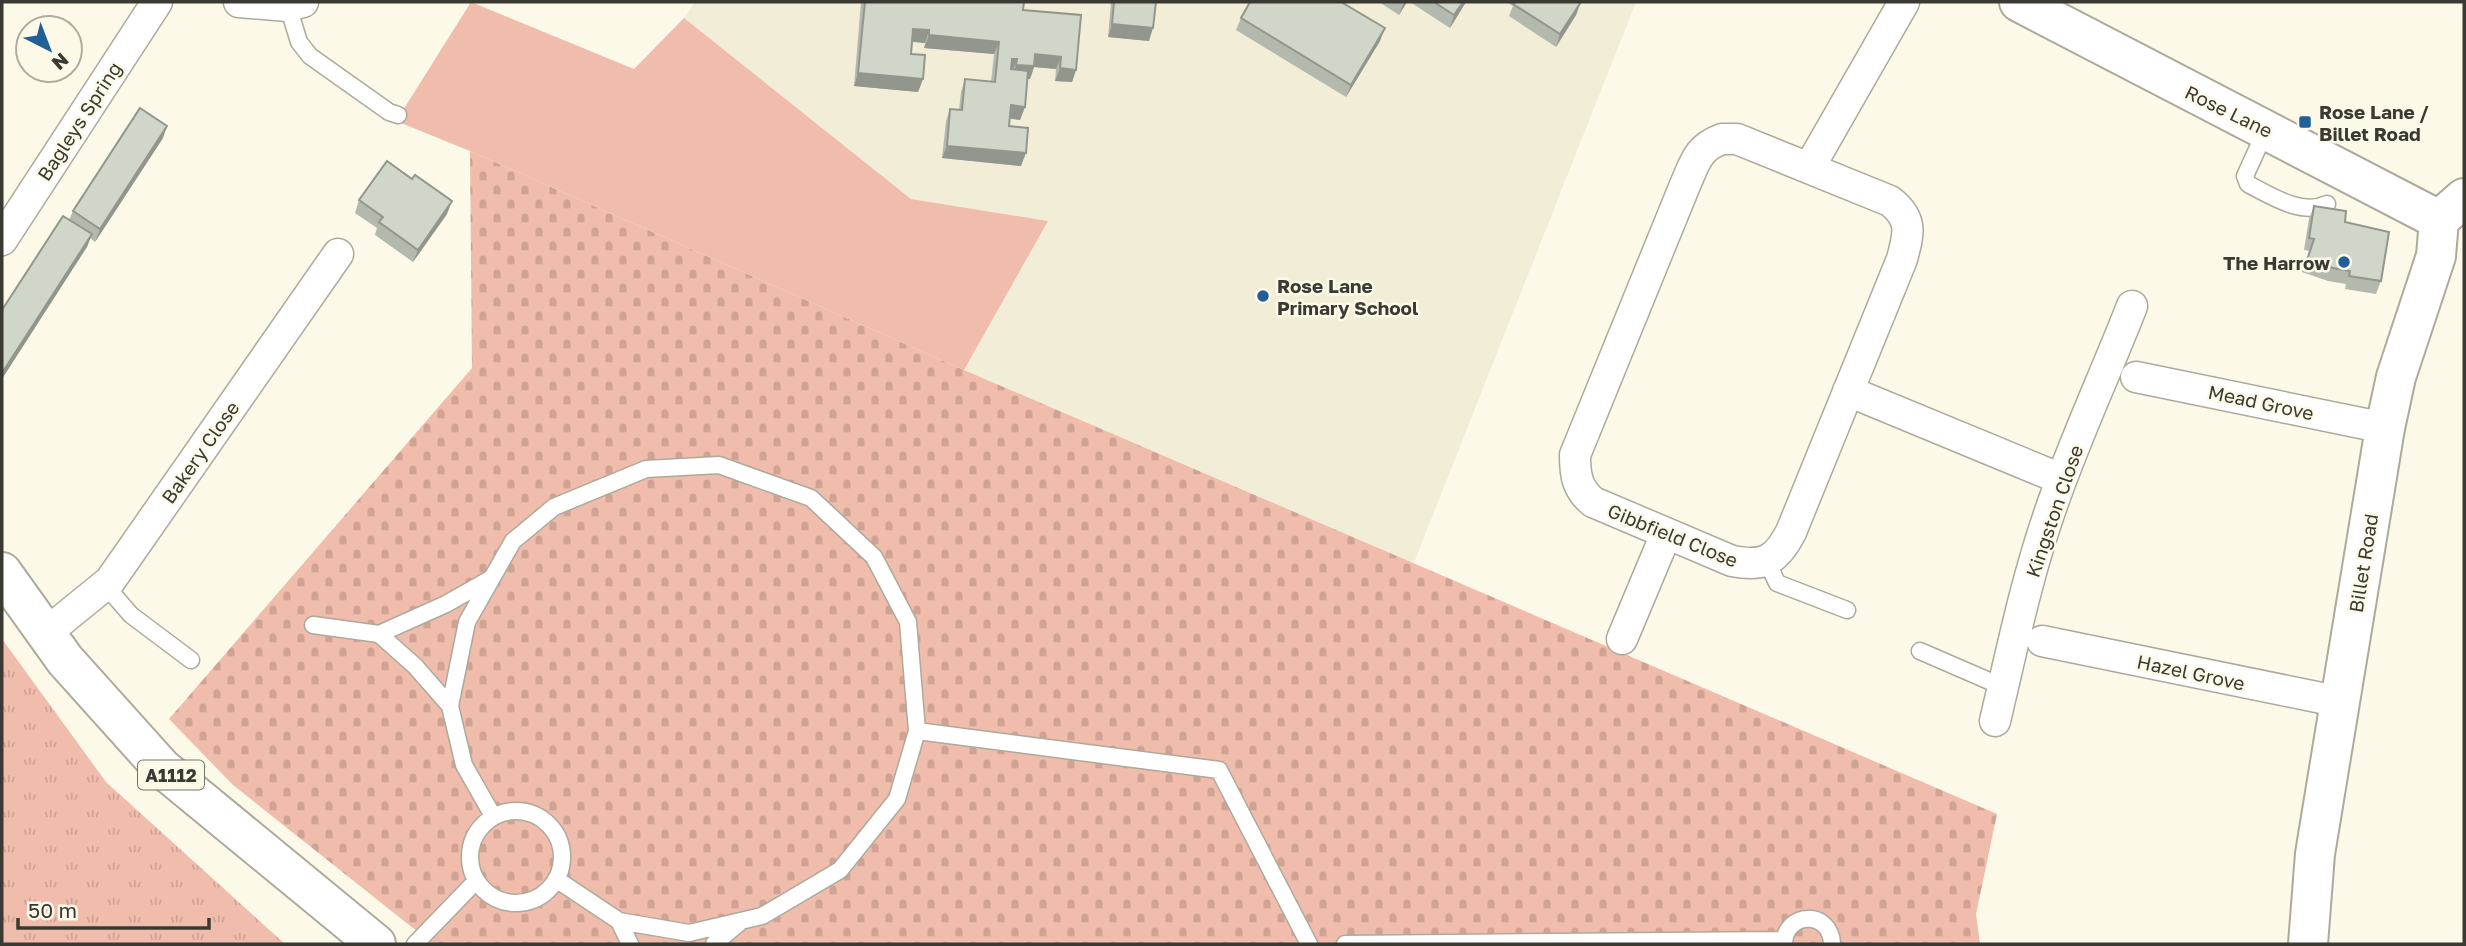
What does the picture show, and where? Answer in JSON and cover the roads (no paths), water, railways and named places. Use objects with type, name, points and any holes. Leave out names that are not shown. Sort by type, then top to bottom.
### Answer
[{"type":"street","name":"Bagleys Spring","points":[[2,240],[157,2]]},
{"type":"street","points":[[239,2],[295,4]]},
{"type":"street","points":[[1809,168],[1904,2]]},
{"type":"street","name":"Rose Lane","points":[[2019,2],[2148,71],[2266,129],[2452,209]]},
{"type":"street","name":"Gibbfield Close","points":[[1721,139],[1737,139],[1809,168],[1890,201],[1902,210],[1908,236],[1902,258],[1783,549],[1767,561],[1751,564],[1732,561],[1592,502],[1582,493],[1575,476],[1575,455],[1685,186],[1699,154],[1707,144],[1721,139]]},
{"type":"street","name":"Billet Road","points":[[2308,944],[2315,854],[2385,428],[2396,377],[2452,209]]},
{"type":"street","name":"Bakery Close","points":[[46,633],[110,581],[338,254]]},
{"type":"street","name":"Kingston Close","points":[[1995,721],[2039,548],[2061,479],[2132,306]]},
{"type":"street","name":"Mead Grove","points":[[2136,377],[2385,428]]},
{"type":"street","points":[[1848,391],[2061,479]]},
{"type":"street","points":[[1622,639],[1666,534]]},
{"type":"street","name":"A1112","points":[[2,572],[65,660],[162,768],[376,944]]},
{"type":"street","name":"Hazel Grove","points":[[2042,641],[2341,702]]},
{"type":"lane","points":[[295,4],[299,42],[310,56],[389,112],[398,115]]},
{"type":"lane","points":[[2266,129],[2245,176],[2248,184],[2307,209],[2328,204]]},
{"type":"lane","points":[[493,816],[464,765],[450,706],[467,622],[513,541],[554,507],[646,469],[719,465],[811,498],[874,556],[908,622],[917,731],[897,799],[841,870],[762,916],[689,933],[619,921],[556,878]]},
{"type":"lane","points":[[1767,561],[1777,583],[1847,610]]},
{"type":"lane","points":[[313,625],[379,634],[446,604],[493,577]]},
{"type":"lane","points":[[105,585],[131,615],[191,660]]},
{"type":"lane","points":[[379,634],[415,666],[450,706]]},
{"type":"lane","points":[[1920,650],[2003,687]]},
{"type":"lane","points":[[917,731],[1219,770],[1309,944]]},
{"type":"lane","points":[[509,811],[526,812],[540,818],[554,831],[562,857],[556,878],[546,891],[533,900],[522,902],[496,899],[477,881],[470,859],[472,844],[479,830],[493,816],[509,811]]},
{"type":"lane","points":[[415,944],[477,881]]},
{"type":"lane","points":[[1345,944],[1784,942],[1791,925],[1808,918],[1825,924],[1830,931],[1832,944]]},
{"type":"lane","points":[[619,921],[630,944]]},
{"type":"lane","points":[[714,944],[741,921]]},
{"type":"place","name":"Rose Lane / Billet Road","points":[[2305,122]]},
{"type":"place","name":"The Harrow","points":[[2344,262]]},
{"type":"place","name":"Rose Lane Primary School","points":[[1263,296]]}]
